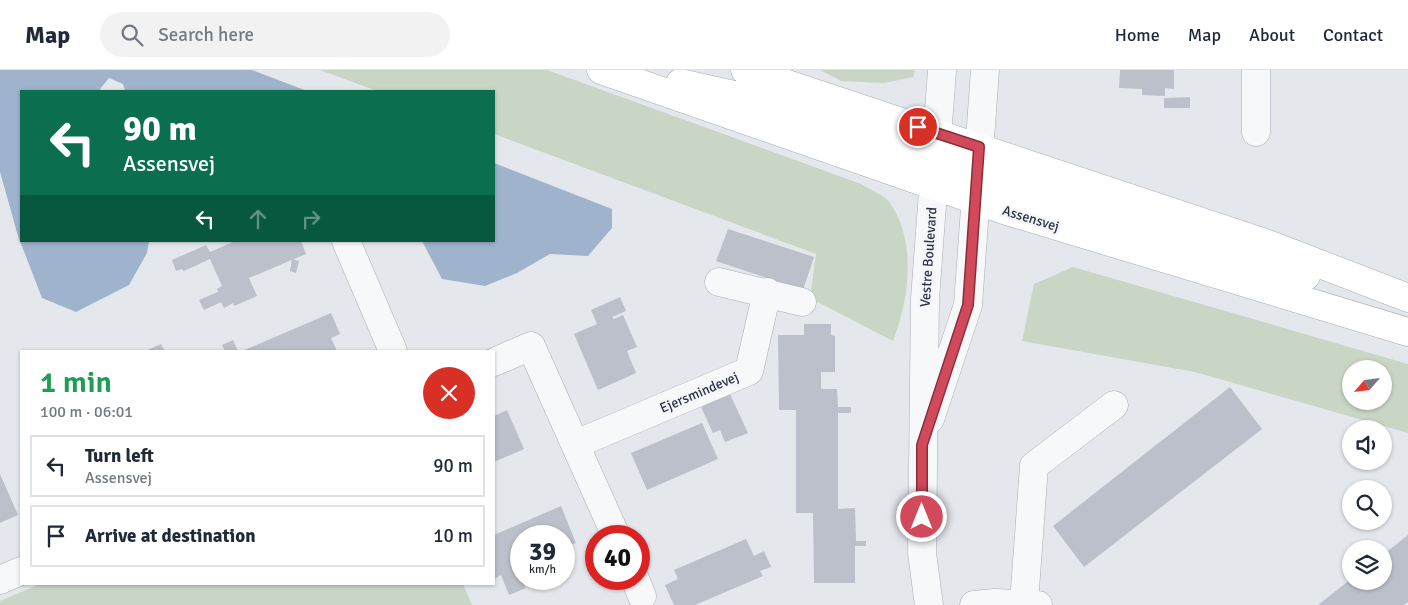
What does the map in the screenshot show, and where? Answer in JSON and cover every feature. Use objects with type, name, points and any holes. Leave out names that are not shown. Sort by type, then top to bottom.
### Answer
[{"type":"main road","points":[[601,70],[933,185],[941,176],[964,170],[1408,306]]},
{"type":"main road","points":[[620,70],[738,96],[936,145]]},
{"type":"main road","points":[[745,70],[936,145],[952,162],[972,156],[978,174]]},
{"type":"main road","points":[[978,174],[1268,244],[1408,298]]},
{"type":"main road","name":"Assensvej","points":[[978,174],[1408,332]]},
{"type":"street","name":"Vestre Boulevard","points":[[929,605],[922,553],[925,299],[942,70]]},
{"type":"street","name":"Vestre Boulevard","points":[[922,445],[968,305],[985,70]]},
{"type":"street","points":[[1256,70],[1256,132]]},
{"type":"street","points":[[346,242],[393,350]]},
{"type":"street","points":[[719,282],[767,292],[802,302]]},
{"type":"street","name":"Ejersmindevej","points":[[576,444],[749,371],[767,292]]},
{"type":"street","points":[[495,362],[530,346],[611,525]]},
{"type":"street","points":[[974,605],[1031,604],[1034,466],[1114,405]]},
{"type":"street","points":[[0,580],[20,572]]},
{"type":"green space","points":[[320,70],[547,70],[861,184],[890,203],[899,218],[904,235],[908,271],[903,307],[893,341],[810,298],[816,254],[495,134],[495,90],[374,90]]},
{"type":"green space","points":[[820,70],[915,70],[913,77],[884,83],[841,81]]},
{"type":"green space","points":[[1073,267],[1408,364],[1408,433],[1392,428],[1392,420],[1363,420],[1195,372],[1022,341],[1034,284]]},
{"type":"green space","points":[[38,585],[463,585],[472,605],[0,605],[0,601]]},
{"type":"water","points":[[0,70],[252,70],[304,90],[125,90],[123,84],[109,78],[100,90],[20,90],[20,241],[0,172]]},
{"type":"water","points":[[495,163],[612,209],[612,228],[588,256],[550,254],[517,273],[485,286],[442,279],[423,242],[495,242]]},
{"type":"water","points":[[20,242],[149,242],[147,253],[129,285],[76,312],[42,298]]},
{"type":"building","points":[[1120,70],[1174,70],[1174,89],[1165,88],[1165,96],[1142,95],[1142,89],[1119,88]]},
{"type":"building","points":[[1190,97],[1190,108],[1164,108],[1164,98]]},
{"type":"building","points":[[728,229],[814,257],[803,290],[716,261]]},
{"type":"building","points":[[233,242],[301,242],[306,254],[249,278],[257,296],[234,306],[233,303],[224,308],[221,302],[204,310],[199,300],[218,292],[217,289],[222,286],[210,259],[184,271],[182,269],[176,271],[172,260],[206,245],[210,252]]},
{"type":"building","points":[[292,259],[299,261],[296,273],[290,271]]},
{"type":"building","points":[[620,297],[626,311],[612,317],[614,319],[623,315],[637,347],[627,351],[636,373],[598,390],[574,334],[597,324],[591,310]]},
{"type":"building","points":[[331,313],[340,334],[331,338],[337,350],[244,350]]},
{"type":"building","points":[[804,324],[831,324],[831,335],[835,336],[835,372],[821,372],[821,389],[837,389],[838,407],[851,407],[851,413],[838,413],[838,509],[855,508],[856,541],[866,541],[866,546],[855,546],[855,583],[814,583],[813,513],[796,513],[796,410],[779,410],[778,335],[804,335]]},
{"type":"building","points":[[233,340],[238,350],[224,350],[222,345]]},
{"type":"building","points":[[161,344],[164,350],[147,350]]},
{"type":"building","points":[[1230,387],[1262,429],[1084,567],[1053,526]]},
{"type":"building","points":[[730,394],[748,433],[725,442],[720,430],[713,433],[701,407]]},
{"type":"building","points":[[507,410],[524,449],[495,462],[495,416]]},
{"type":"building","points":[[702,423],[718,459],[647,490],[631,453]]},
{"type":"building","points":[[0,474],[18,515],[0,523]]},
{"type":"building","points":[[561,506],[569,525],[517,525]]},
{"type":"building","points":[[510,528],[510,590],[521,590],[509,595],[501,575],[495,578],[495,535]]},
{"type":"building","points":[[1408,535],[1408,602],[1404,605],[1318,605],[1342,586],[1342,590],[1392,590],[1392,548]]},
{"type":"building","points":[[746,539],[754,556],[764,551],[771,567],[760,571],[763,576],[695,605],[674,605],[665,585],[678,579],[674,570]]},
{"type":"route","points":[[918,127],[979,147],[977,200],[968,305],[922,445],[922,517]]}]
